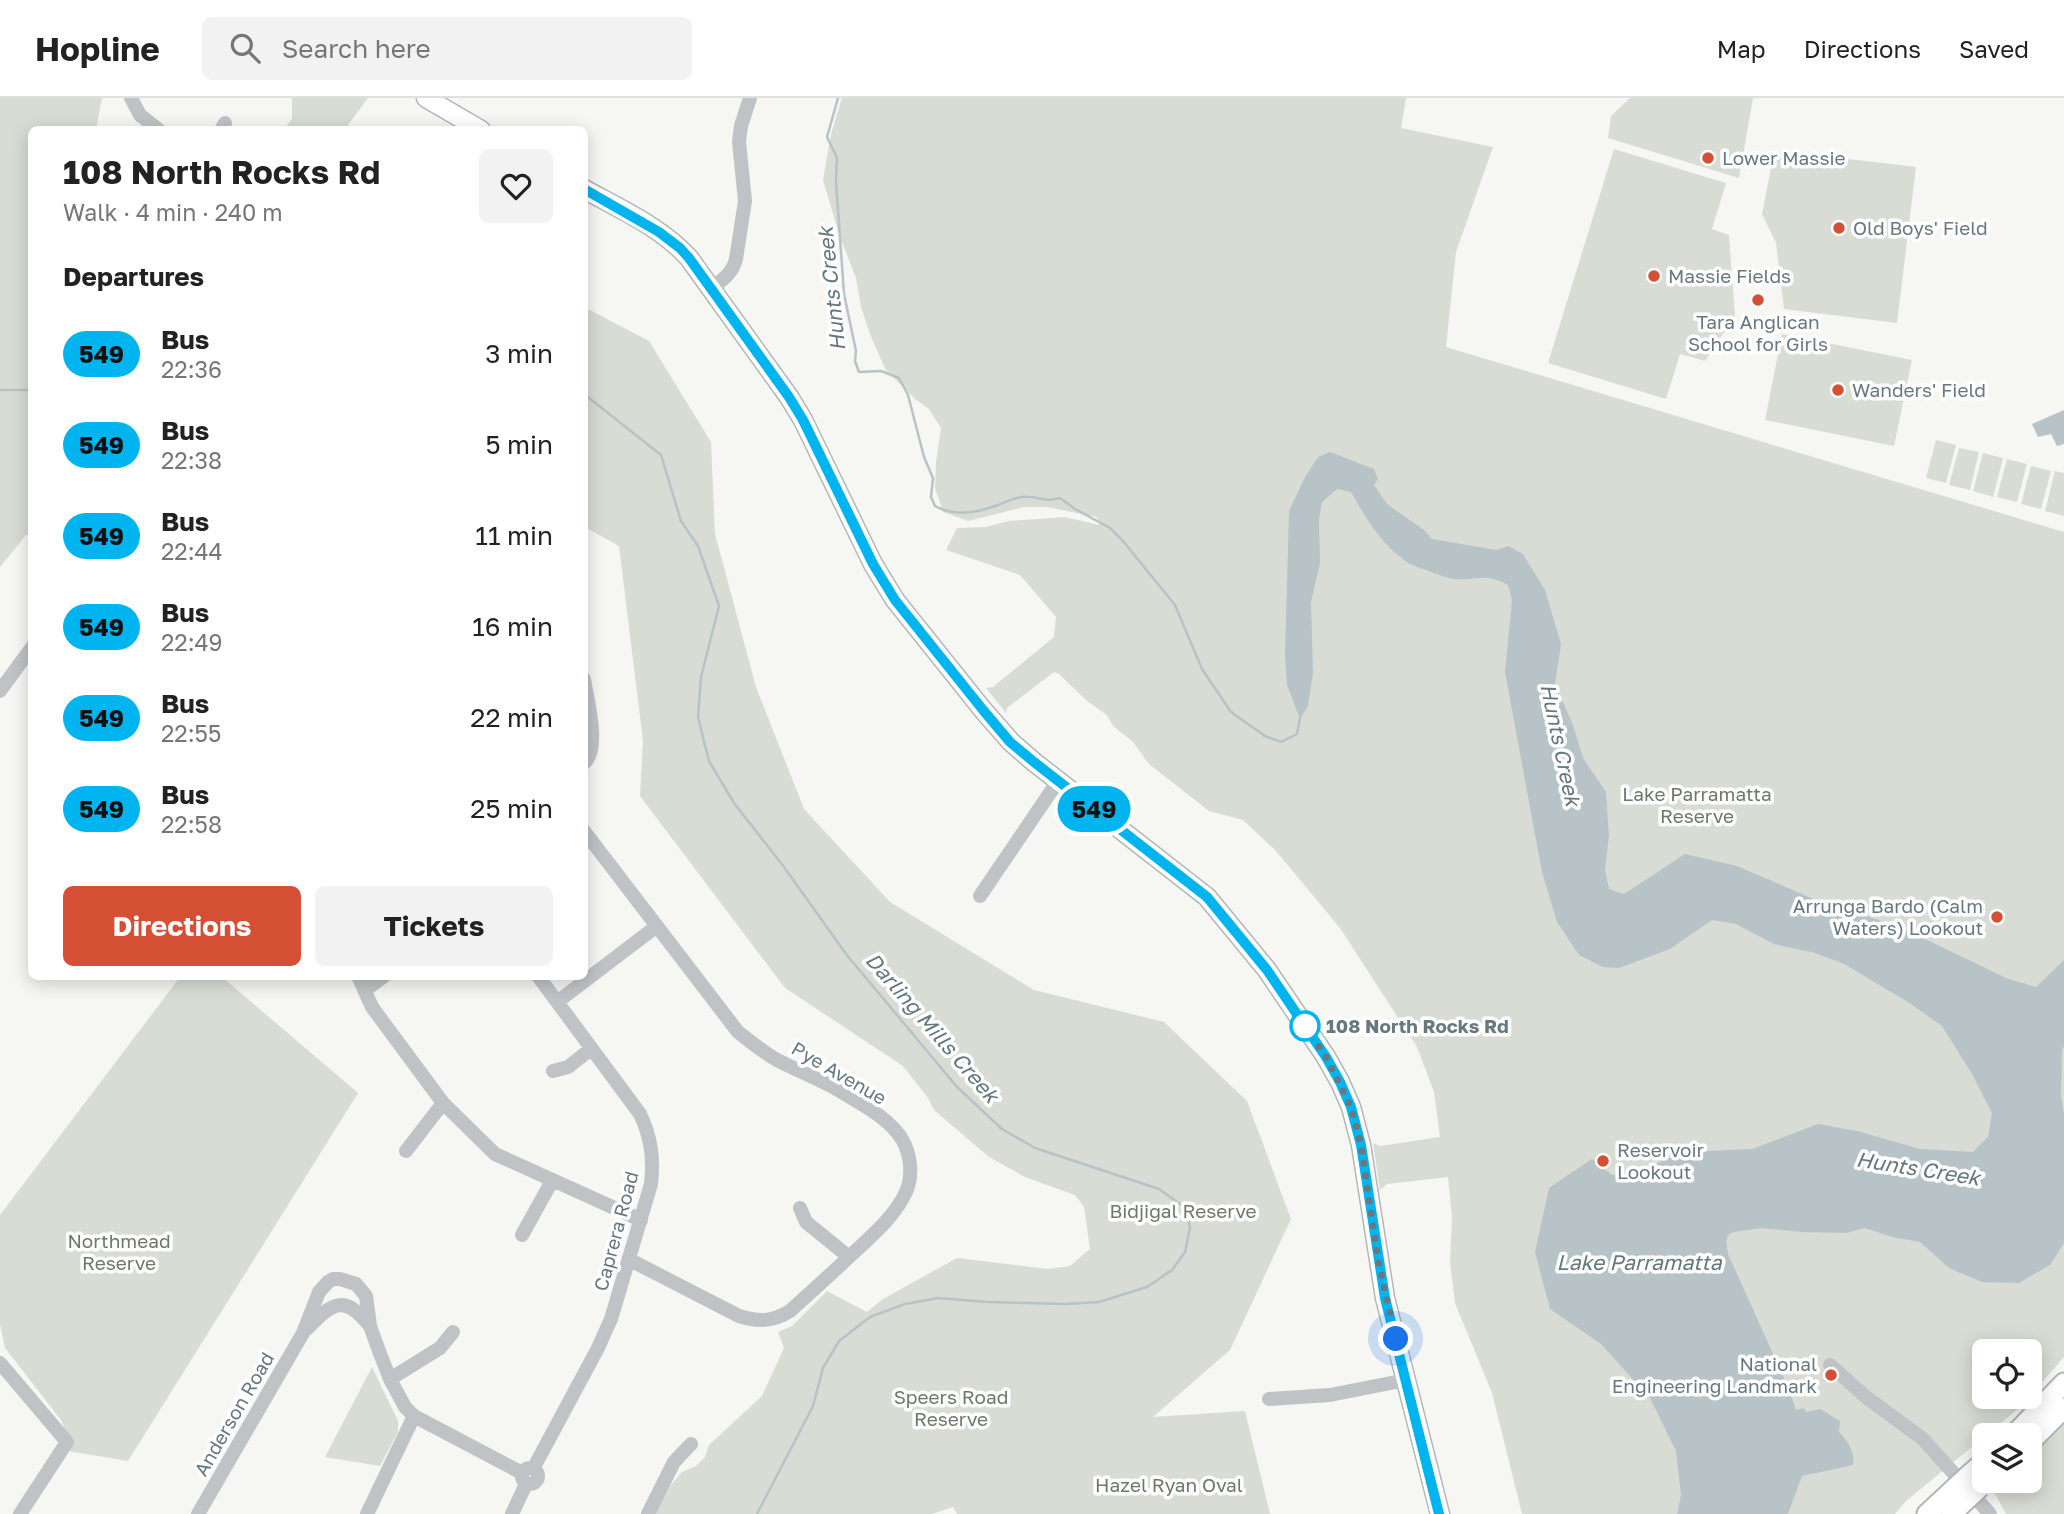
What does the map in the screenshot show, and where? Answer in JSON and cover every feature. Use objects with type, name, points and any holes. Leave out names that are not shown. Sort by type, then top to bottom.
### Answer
[{"type":"highway","points":[[2026,1423],[2064,1383]]},
{"type":"highway","points":[[2042,1430],[2064,1408]]},
{"type":"highway","points":[[1927,1514],[1971,1486]]},
{"type":"highway","points":[[1951,1514],[1971,1486]]},
{"type":"main road","points":[[426,98],[474,126]]},
{"type":"main road","points":[[588,191],[669,239],[689,258],[803,420],[873,564],[895,600],[1010,742],[1207,897],[1267,970],[1326,1057],[1345,1093],[1356,1126],[1385,1298],[1440,1514]]},
{"type":"street","points":[[131,98],[140,115],[154,126]]},
{"type":"street","points":[[711,289],[728,275],[736,259],[745,201],[739,142],[750,98]]},
{"type":"street","points":[[0,691],[28,652]]},
{"type":"street","points":[[588,707],[593,741],[588,760]]},
{"type":"street","points":[[980,896],[1058,781]]},
{"type":"street","name":"Pye Avenue","points":[[588,836],[738,1032],[779,1061],[863,1105],[893,1128],[908,1153],[910,1167],[906,1192],[873,1235],[778,1319],[766,1321],[739,1316],[630,1260]]},
{"type":"street","points":[[588,978],[657,926]]},
{"type":"street","points":[[360,980],[372,1007],[443,1103],[495,1154],[641,1220]]},
{"type":"street","points":[[365,990],[379,980]]},
{"type":"street","name":"Caprera Road","points":[[512,1514],[527,1475],[598,1348],[611,1319],[651,1184],[653,1165],[648,1131],[640,1114],[541,980]]},
{"type":"street","points":[[557,1002],[586,980]]},
{"type":"street","points":[[553,1071],[568,1067],[592,1049]]},
{"type":"street","points":[[407,1151],[443,1103]]},
{"type":"street","points":[[522,1235],[552,1181]]},
{"type":"street","points":[[800,1208],[806,1222],[849,1257]]},
{"type":"street","name":"Anderson Road","points":[[198,1514],[303,1333],[319,1292],[333,1279],[349,1280],[362,1289],[366,1296],[370,1326],[390,1379],[405,1407],[414,1416]]},
{"type":"street","name":"Anderson Road","points":[[303,1333],[323,1313],[337,1305],[355,1309],[370,1326]]},
{"type":"street","points":[[390,1379],[440,1348],[453,1332]]},
{"type":"street","points":[[0,1363],[67,1442],[20,1514]]},
{"type":"street","points":[[1830,1365],[1923,1439],[1990,1514]]},
{"type":"street","points":[[1269,1399],[1330,1395],[1406,1380]]},
{"type":"street","points":[[367,1514],[414,1416],[527,1475]]},
{"type":"street","points":[[648,1514],[674,1462],[691,1444]]},
{"type":"green space","points":[[0,98],[102,98],[97,126],[28,126],[28,535],[0,567]]},
{"type":"green space","points":[[292,98],[368,98],[348,126],[286,126],[292,119]]},
{"type":"green space","name":"Lake Parramatta Reserve","points":[[842,98],[1406,98],[1401,128],[1493,147],[1456,252],[1446,347],[2064,532],[2064,1357],[2042,1383],[2042,1339],[1972,1339],[1972,1409],[2018,1409],[2001,1423],[1972,1423],[1972,1447],[1906,1501],[1895,1514],[1522,1514],[1492,1393],[1455,1303],[1450,1262],[1452,1218],[1448,1177],[1387,1184],[1380,1190],[1373,1143],[1380,1146],[1440,1137],[1434,1092],[1417,1047],[1340,928],[1276,851],[1243,820],[1209,811],[1149,764],[1133,742],[1113,726],[1107,715],[1087,701],[1059,674],[1054,672],[1007,708],[1006,713],[986,688],[993,687],[1054,637],[1056,617],[1020,575],[946,550],[957,528],[1065,517],[1099,525],[1097,517],[1047,507],[1024,507],[968,521],[943,512],[935,488],[941,428],[929,409],[886,370],[871,337],[861,307],[856,278],[823,180],[831,134]]},
{"type":"green space","name":"Lower Massie","points":[[1630,98],[1753,98],[1739,178],[1608,138],[1611,116]]},
{"type":"green space","name":"Massie Fields","points":[[1614,149],[1726,183],[1712,229],[1729,235],[1735,316],[1705,361],[1680,354],[1666,399],[1548,363]]},
{"type":"green space","name":"Old Boys' Field","points":[[1780,151],[1916,167],[1897,323],[1784,309],[1776,243],[1762,214],[1771,168]]},
{"type":"green space","name":"Bidjigal Reserve","points":[[588,309],[649,341],[711,442],[715,534],[756,687],[804,809],[890,902],[1034,990],[1164,1022],[1247,1101],[1291,1219],[1230,1350],[1153,1417],[1245,1411],[1270,1514],[957,1514],[953,1507],[932,1514],[655,1514],[671,1485],[682,1472],[696,1466],[705,1457],[709,1445],[762,1396],[784,1348],[778,1332],[792,1326],[827,1291],[867,1312],[883,1299],[957,1258],[1048,1269],[1070,1266],[1090,1249],[1084,1207],[1075,1195],[1025,1177],[989,1157],[934,1110],[903,1066],[785,988],[640,796],[643,741],[619,546],[588,529]]},
{"type":"green space","name":"Wanders' Field","points":[[1782,334],[1912,360],[1894,446],[1765,420]]},
{"type":"green space","points":[[1936,440],[1956,445],[1946,483],[1926,478]]},
{"type":"green space","points":[[1959,448],[1979,452],[1970,490],[1949,485]]},
{"type":"green space","points":[[1983,453],[2003,458],[1993,497],[1973,491]]},
{"type":"green space","points":[[2007,459],[2027,464],[2017,502],[1997,497]]},
{"type":"green space","points":[[2031,466],[2051,471],[2041,509],[2021,504]]},
{"type":"green space","points":[[2055,471],[2064,473],[2064,516],[2045,511]]},
{"type":"green space","name":"Northmead Reserve","points":[[178,980],[226,980],[358,1093],[128,1461],[68,1451],[68,1437],[61,1420],[5,1348],[0,1324],[0,1215]]},
{"type":"green space","points":[[372,1367],[398,1421],[398,1432],[380,1466],[325,1457]]},
{"type":"green space","points":[[2064,1424],[2064,1514],[2006,1514],[1995,1493],[2042,1493],[2042,1445]]},
{"type":"water","points":[[2064,410],[2064,444],[2057,446],[2051,434],[2038,437],[2032,424]]},
{"type":"water","name":"Lake Parramatta","points":[[1330,452],[1374,469],[1378,479],[1374,485],[1387,504],[1424,530],[1432,539],[1496,550],[1508,546],[1523,554],[1545,590],[1561,644],[1555,684],[1573,725],[1583,758],[1606,792],[1609,836],[1605,870],[1609,889],[1624,894],[1685,854],[1737,866],[1818,901],[1898,926],[2006,978],[2036,987],[2064,960],[2061,1096],[2064,1113],[2064,1243],[2050,1265],[2019,1283],[1982,1282],[1949,1268],[1920,1242],[1865,1228],[1846,1233],[1761,1228],[1728,1235],[1728,1254],[1796,1410],[1804,1408],[1806,1412],[1820,1409],[1840,1421],[1839,1432],[1848,1443],[1853,1456],[1853,1465],[1802,1476],[1788,1514],[1677,1514],[1681,1495],[1676,1451],[1650,1398],[1601,1344],[1550,1309],[1535,1252],[1549,1188],[1592,1159],[1612,1175],[1634,1173],[1684,1152],[1752,1149],[1818,1124],[1857,1131],[1920,1149],[1973,1152],[1988,1137],[1992,1113],[1942,1026],[1908,1002],[1844,964],[1815,953],[1774,944],[1736,924],[1712,920],[1670,949],[1619,968],[1603,967],[1579,955],[1557,922],[1542,872],[1505,672],[1512,600],[1508,585],[1486,578],[1463,579],[1438,575],[1409,563],[1380,537],[1351,492],[1337,489],[1322,502],[1319,519],[1320,563],[1311,602],[1313,673],[1308,706],[1300,719],[1287,685],[1285,655],[1289,511],[1318,457]]},
{"type":"waterway","name":"Hunts Creek","points":[[838,98],[827,137],[837,158],[836,181],[844,294],[856,351],[855,361],[859,372],[881,371],[899,378],[908,395],[924,457],[933,478],[931,497],[935,506],[949,511],[972,512],[1018,498],[1060,498],[1110,528],[1175,605],[1202,669],[1231,712],[1265,736],[1281,742],[1297,734],[1300,718]]},
{"type":"waterway","name":"Darling Mills Creek","points":[[0,390],[28,390]]},
{"type":"waterway","name":"Darling Mills Creek","points":[[588,397],[661,455],[681,521],[698,546],[719,606],[701,677],[698,717],[709,761],[734,803],[846,954],[957,1087],[1002,1129],[1035,1148],[1159,1189],[1187,1209],[1190,1228],[1185,1252],[1172,1270],[1147,1287],[1099,1302],[1065,1304],[938,1298],[905,1304],[870,1317],[839,1341],[823,1368],[813,1406],[757,1514]]},
{"type":"bus line","name":"549","points":[[588,191],[659,232],[680,248],[700,272],[803,420],[881,580],[1010,742],[1207,897],[1267,970],[1326,1057],[1351,1107],[1361,1145],[1385,1298],[1439,1514]]},
{"type":"place","name":"Lower Massie","points":[[1708,158]]},
{"type":"place","name":"Old Boys' Field","points":[[1839,228]]},
{"type":"place","name":"Massie Fields","points":[[1654,276]]},
{"type":"place","name":"Tara Anglican School for Girls","points":[[1758,300]]},
{"type":"place","name":"Wanders' Field","points":[[1838,390]]},
{"type":"place","name":"Arrunga Bardo (Calm Waters) Lookout","points":[[1997,917]]},
{"type":"place","name":"108 North Rocks Rd","points":[[1305,1026]]},
{"type":"place","name":"Reservoir Lookout","points":[[1603,1161]]},
{"type":"place","name":"National Engineering Landmark","points":[[1831,1375]]},
{"type":"route","points":[[1305,1026],[1326,1057],[1351,1107],[1361,1145],[1385,1298],[1396,1339]]},
{"type":"park label","name":"Speers Road Reserve","points":[[951,1408]]},
{"type":"park label","name":"Hazel Ryan Oval","points":[[1169,1485]]}]
